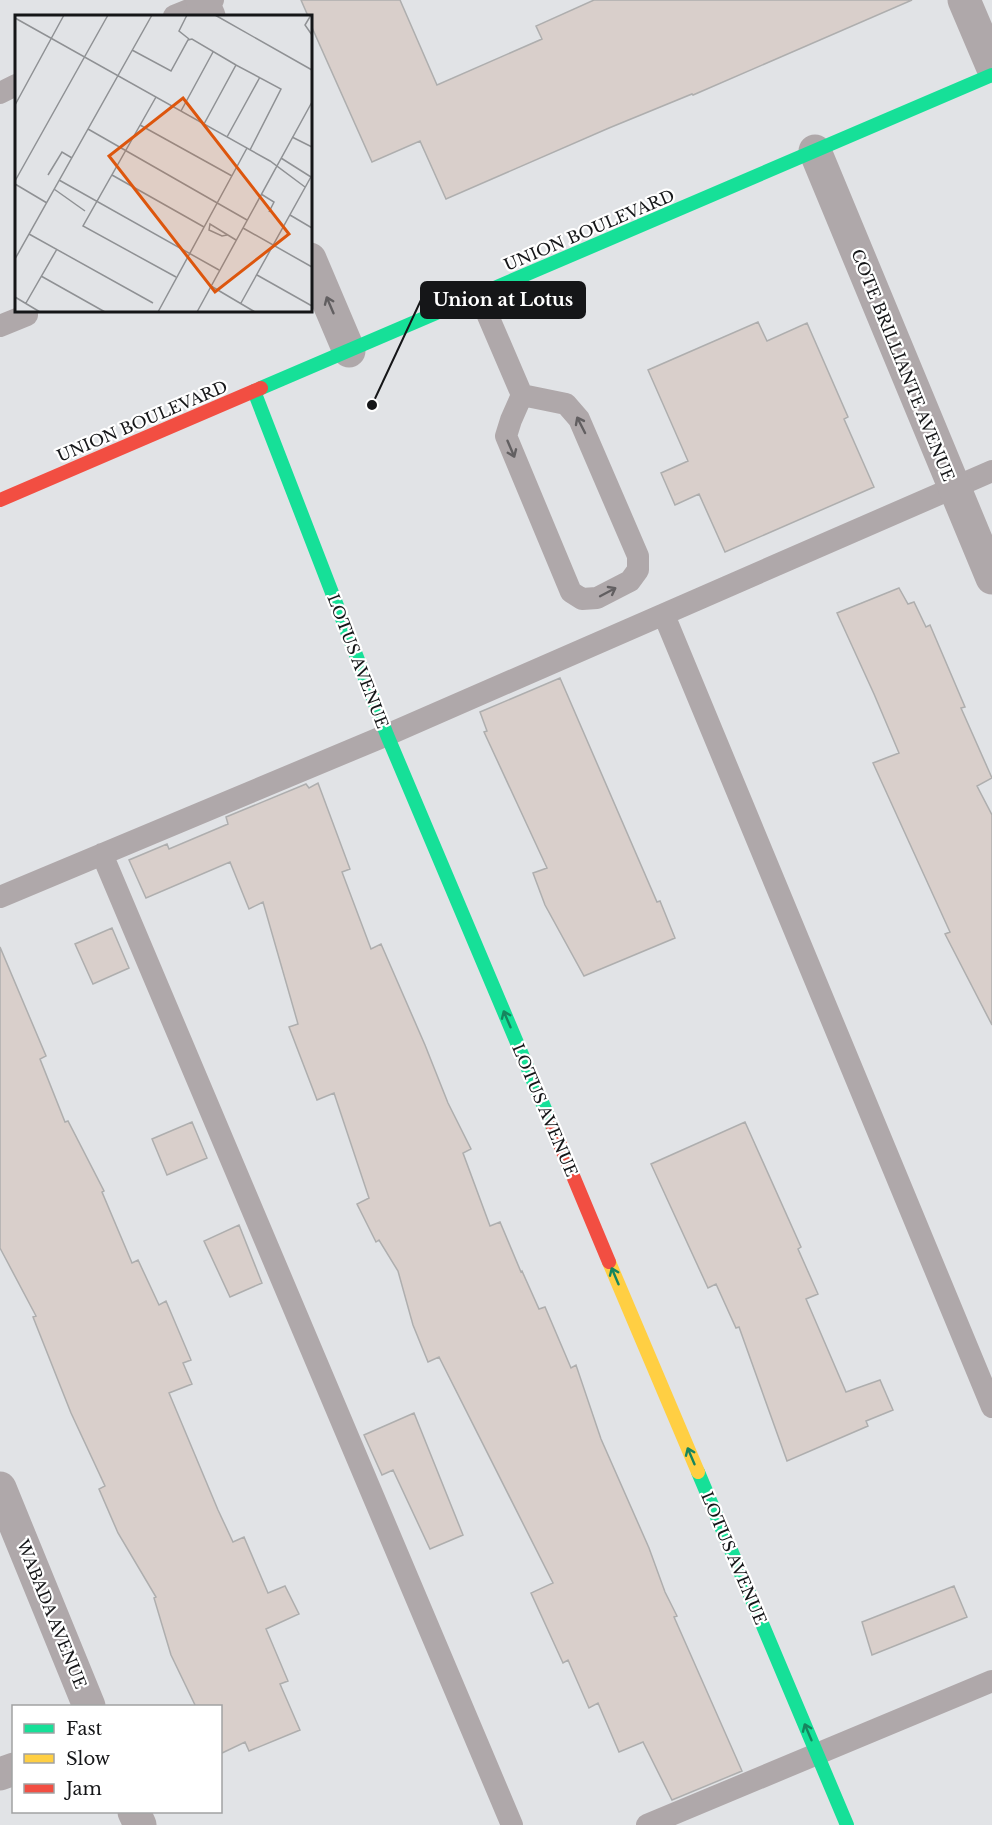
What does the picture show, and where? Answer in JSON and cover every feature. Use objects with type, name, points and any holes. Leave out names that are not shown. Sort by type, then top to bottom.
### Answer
[{"type":"street","points":[[964,0],[992,66]]},
{"type":"street","name":"UNION BOULEVARD","points":[[0,500],[992,75]]},
{"type":"street","name":"COTE BRILLIANTE AVENUE","points":[[815,151],[992,578]]},
{"type":"street","points":[[312,264],[349,351]]},
{"type":"street","name":"LOTUS AVENUE","points":[[254,391],[387,735],[847,1825]]},
{"type":"street","name":"WABADA AVENUE","points":[[0,1488],[88,1705]]},
{"type":"lane","points":[[177,15],[207,5]]},
{"type":"lane","points":[[0,93],[15,86]]},
{"type":"lane","points":[[479,295],[522,395],[506,436],[571,592],[582,598],[597,598],[630,581],[638,570],[638,556],[579,419],[566,404],[522,395]]},
{"type":"lane","points":[[0,326],[27,315]]},
{"type":"lane","points":[[0,897],[387,735],[992,471]]},
{"type":"lane","points":[[664,615],[992,1407]]},
{"type":"lane","points":[[102,854],[512,1825]]},
{"type":"lane","points":[[647,1825],[992,1681]]},
{"type":"building","points":[[301,0],[400,0],[437,85],[542,39],[536,26],[594,0],[912,0],[446,199],[420,141],[372,162],[312,27],[312,15],[308,15]]},
{"type":"building","points":[[758,322],[767,341],[807,323],[848,417],[844,419],[874,487],[725,552],[699,494],[675,505],[661,473],[688,461],[648,370]]},
{"type":"building","points":[[899,588],[908,604],[914,602],[926,627],[930,625],[965,707],[961,708],[992,778],[977,786],[992,815],[992,1025],[945,934],[950,932],[873,763],[899,753],[837,613]]},
{"type":"building","points":[[560,678],[657,902],[660,901],[675,938],[584,976],[545,905],[533,873],[547,868],[484,732],[487,731],[480,712]]},
{"type":"building","points":[[318,783],[350,869],[342,872],[371,949],[381,944],[448,1103],[471,1149],[463,1153],[490,1226],[500,1222],[539,1309],[545,1307],[571,1368],[576,1365],[601,1439],[677,1616],[674,1617],[742,1771],[672,1800],[643,1742],[619,1752],[598,1703],[589,1708],[568,1660],[563,1663],[531,1593],[553,1583],[439,1357],[428,1362],[413,1325],[398,1271],[379,1240],[376,1242],[357,1204],[369,1198],[334,1093],[317,1100],[289,1027],[298,1024],[263,902],[249,909],[230,862],[146,898],[129,860],[167,844],[169,849],[228,824],[226,817],[306,784],[309,788]]},
{"type":"building","points":[[112,928],[129,968],[93,984],[75,944]]},
{"type":"building","points":[[0,947],[46,1056],[40,1059],[65,1122],[68,1121],[104,1191],[102,1192],[132,1263],[138,1260],[159,1305],[166,1301],[191,1360],[183,1363],[192,1384],[169,1393],[218,1510],[233,1542],[244,1537],[268,1593],[285,1586],[299,1614],[266,1629],[288,1681],[280,1684],[300,1730],[249,1751],[245,1742],[222,1753],[222,1705],[195,1705],[171,1655],[154,1598],[156,1597],[118,1533],[99,1489],[105,1486],[71,1413],[33,1317],[36,1316],[0,1248]]},
{"type":"building","points":[[192,1122],[207,1158],[167,1175],[152,1139]]},
{"type":"building","points":[[745,1122],[801,1247],[798,1249],[818,1294],[806,1299],[846,1392],[880,1380],[893,1410],[866,1421],[868,1426],[787,1461],[739,1327],[736,1328],[716,1284],[708,1288],[651,1164]]},
{"type":"building","points":[[239,1225],[262,1283],[230,1297],[204,1241]]},
{"type":"building","points":[[414,1413],[463,1535],[430,1549],[393,1470],[382,1475],[364,1435]]},
{"type":"building","points":[[954,1586],[967,1617],[872,1655],[862,1622]]},
{"type":"traffic: fast","points":[[261,388],[992,75]]},
{"type":"traffic: fast","points":[[254,391],[387,735],[553,1128]]},
{"type":"traffic: fast","points":[[698,1472],[847,1825]]},
{"type":"traffic: slow","points":[[609,1262],[698,1472]]},
{"type":"traffic: jam","points":[[0,500],[261,388]]},
{"type":"traffic: jam","points":[[553,1128],[609,1262]]},
{"type":"place","name":"Union at Lotus","points":[[372,405]]}]
